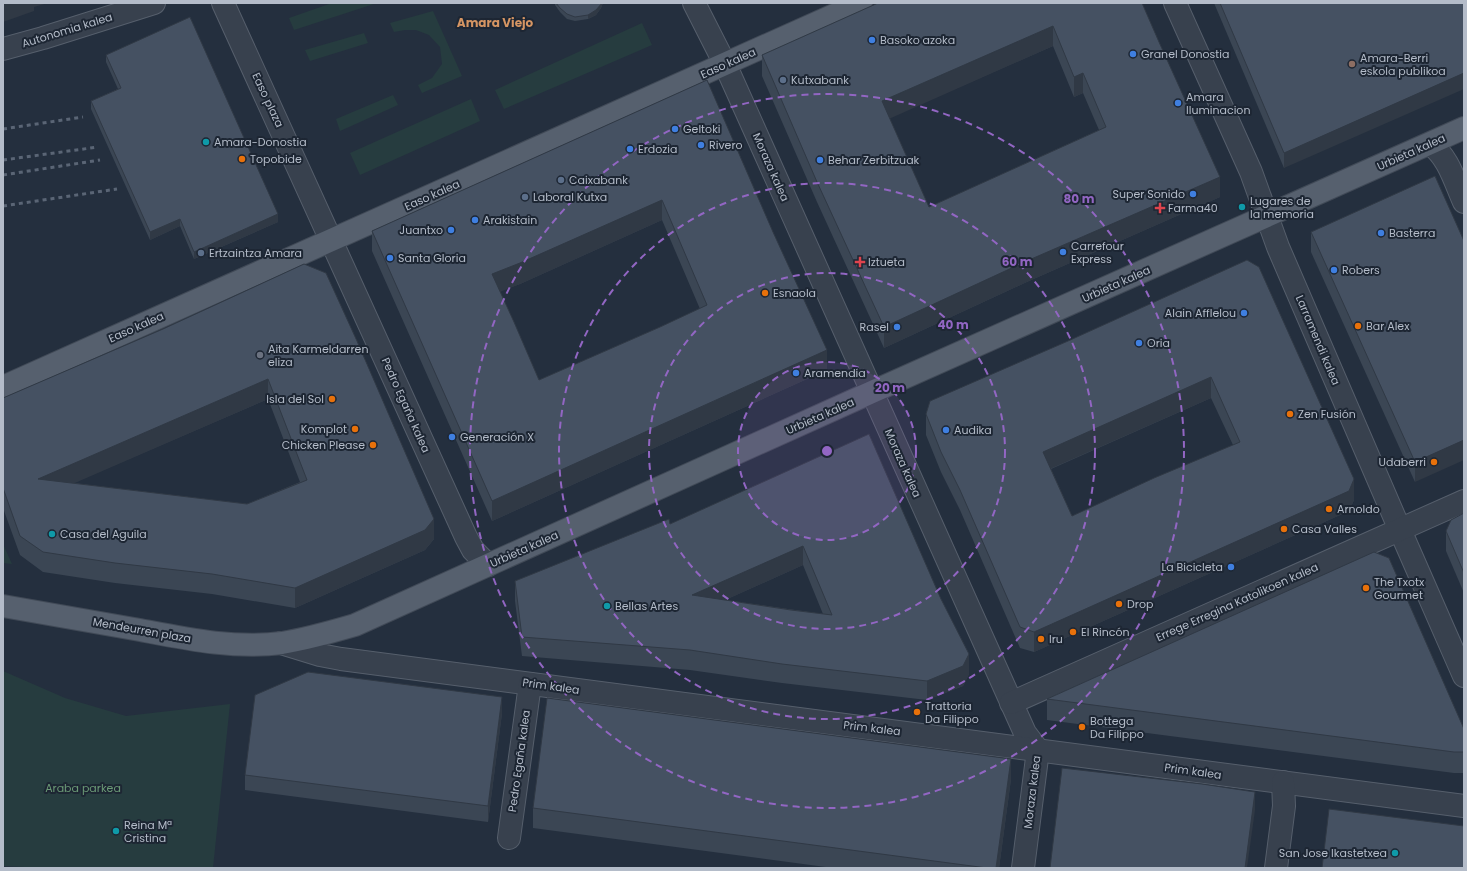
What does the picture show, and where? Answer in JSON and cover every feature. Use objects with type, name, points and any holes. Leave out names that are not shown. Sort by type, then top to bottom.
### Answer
[{"type":"main road","name":"Easo kalea","points":[[3,387],[861,3]]},
{"type":"main road","name":"Urbieta kalea","points":[[281,643],[325,634],[355,625],[1464,128]]},
{"type":"main road","name":"Mendeurren plaza","points":[[3,606],[217,643],[281,643]]},
{"type":"street","name":"Autonomia kalea","points":[[3,48],[43,38],[154,3]]},
{"type":"street","name":"Easo plaza","points":[[223,3],[332,240]]},
{"type":"street","name":"Moraza kalea","points":[[694,3],[725,64],[1024,733],[1038,750],[1023,868]]},
{"type":"street","name":"Larramendi kalea","points":[[1175,3],[1250,172],[1278,247],[1464,676]]},
{"type":"street","points":[[1430,144],[1443,156],[1464,202]]},
{"type":"street","name":"Pedro Egaña kalea","points":[[332,240],[466,537],[473,550],[488,565]]},
{"type":"street","name":"Errege Erregina Katolikoen kalea","points":[[1011,703],[1464,502]]},
{"type":"street","name":"Prim kalea","points":[[281,643],[320,655],[340,659],[1464,806]]},
{"type":"street","name":"Pedro Egaña kalea","points":[[509,838],[530,684]]},
{"type":"street","points":[[1276,868],[1284,806],[1283,782]]},
{"type":"green space","points":[[332,3],[377,3],[294,30],[289,18]]},
{"type":"green space","points":[[433,11],[462,76],[422,93],[418,85],[432,78],[442,64],[440,47],[429,35],[416,30],[394,32],[390,23]]},
{"type":"green space","points":[[642,23],[652,45],[504,109],[495,90]]},
{"type":"green space","points":[[364,33],[368,43],[310,61],[305,50]]},
{"type":"green space","points":[[393,95],[398,105],[340,131],[336,119]]},
{"type":"green space","points":[[471,99],[480,121],[360,175],[350,153]]},
{"type":"green space","points":[[3,544],[12,564],[3,563]]},
{"type":"green space","name":"Araba parkea","points":[[3,671],[65,698],[126,716],[230,704],[213,868],[45,868],[3,866]]},
{"type":"building","points":[[556,3],[602,3],[596,10],[588,15],[575,17],[567,14]]},
{"type":"building","points":[[878,3],[1142,3],[1220,177],[1029,260],[884,327],[817,182],[762,55]],"holes":[[[1053,26],[1074,77],[1083,73],[1106,127],[929,207],[882,101]]]},
{"type":"building","name":"Amara-Berri eskola publikoa","points":[[1220,3],[1464,3],[1464,73],[1284,153]]},
{"type":"building","name":"Amara-Donostia","points":[[190,17],[278,214],[194,252],[180,219],[150,232],[91,101],[121,88],[106,55]]},
{"type":"building","points":[[707,80],[773,232],[827,350],[492,501],[372,231]],"holes":[[[662,200],[707,305],[539,380],[492,274]]]},
{"type":"building","points":[[1435,176],[1464,241],[1464,440],[1415,462],[1311,232]]},
{"type":"building","points":[[1247,260],[1259,267],[1354,479],[1349,491],[1034,632],[1020,627],[960,490],[941,452],[926,414],[930,401],[1068,341]],"holes":[[[1211,377],[1240,442],[1154,478],[1072,516],[1043,452]]]},
{"type":"building","points":[[304,264],[326,273],[434,519],[425,530],[295,588],[212,574],[115,563],[43,552],[20,536],[3,488],[3,398],[163,329]],"holes":[[[268,379],[307,480],[247,504],[38,479]]]},
{"type":"building","points":[[869,434],[941,599],[969,654],[963,666],[927,681],[782,664],[690,650],[522,637],[515,581],[669,519],[670,524]],"holes":[[[803,546],[832,615],[791,610],[692,595]]]},
{"type":"building","points":[[1464,513],[1464,573],[1446,531],[1451,520]]},
{"type":"building","points":[[1374,552],[1389,558],[1464,729],[1464,752],[1454,752],[1047,699]]},
{"type":"building","points":[[308,672],[502,697],[488,806],[245,775],[255,695]]},
{"type":"building","points":[[547,698],[1011,759],[996,868],[533,808]]},
{"type":"building","points":[[1062,768],[1202,784],[1255,792],[1245,868],[1050,868]]},
{"type":"building","name":"San Jose Ikastetxea","points":[[1329,809],[1464,826],[1464,868],[1322,868]]},
{"type":"railway","points":[[3,129],[83,117]]},
{"type":"railway","points":[[3,160],[98,147]]},
{"type":"railway","points":[[3,175],[100,160]]},
{"type":"railway","points":[[3,206],[117,189]]},
{"type":"place","name":"Basoko azoka","points":[[872,40]]},
{"type":"place","name":"Granel Donostia","points":[[1133,54]]},
{"type":"place","name":"Amara-Berri eskola publikoa","points":[[1352,64]]},
{"type":"place","name":"Kutxabank","points":[[783,80]]},
{"type":"place","name":"Amara Iluminacion","points":[[1178,103]]},
{"type":"place","name":"Geltoki","points":[[675,129]]},
{"type":"place","name":"Amara-Donostia","points":[[206,142]]},
{"type":"place","name":"Rivero","points":[[701,145]]},
{"type":"place","name":"Erdozia","points":[[630,149]]},
{"type":"place","name":"Topobide","points":[[242,159]]},
{"type":"place","name":"Behar Zerbitzuak","points":[[820,160]]},
{"type":"place","name":"Caixabank","points":[[561,180]]},
{"type":"place","name":"Super Sonido","points":[[1193,194]]},
{"type":"place","name":"Laboral Kutxa","points":[[525,197]]},
{"type":"place","name":"Lugares de la memoria","points":[[1242,207]]},
{"type":"place","name":"Farma40","points":[[1160,208]]},
{"type":"place","name":"Arakistain","points":[[475,220]]},
{"type":"place","name":"Juantxo","points":[[451,230]]},
{"type":"place","name":"Basterra","points":[[1381,233]]},
{"type":"place","name":"Carrefour Express","points":[[1063,252]]},
{"type":"place","name":"Ertzaintza Amara","points":[[201,253]]},
{"type":"place","name":"Santa Gloria","points":[[390,258]]},
{"type":"place","name":"Iztueta","points":[[860,262]]},
{"type":"place","name":"Robers","points":[[1334,270]]},
{"type":"place","name":"Esnaola","points":[[765,293]]},
{"type":"place","name":"Alain Afflelou","points":[[1244,313]]},
{"type":"place","name":"Bar Alex","points":[[1358,326]]},
{"type":"place","name":"Rasel","points":[[897,327]]},
{"type":"place","name":"Oria","points":[[1139,343]]},
{"type":"place","name":"Aita Karmeldarren eliza","points":[[260,355]]},
{"type":"place","name":"Aramendia","points":[[796,373]]},
{"type":"place","name":"Isla del Sol","points":[[332,399]]},
{"type":"place","name":"Zen Fusión","points":[[1290,414]]},
{"type":"place","name":"Komplot","points":[[355,429]]},
{"type":"place","name":"Audika","points":[[946,430]]},
{"type":"place","name":"Generación X","points":[[452,437]]},
{"type":"place","name":"Chicken Please","points":[[373,445]]},
{"type":"place","name":"Udaberri","points":[[1434,462]]},
{"type":"place","name":"Arnoldo","points":[[1329,509]]},
{"type":"place","name":"Casa Valles","points":[[1284,529]]},
{"type":"place","name":"Casa del Aguila","points":[[52,534]]},
{"type":"place","name":"La Bicicleta","points":[[1231,567]]},
{"type":"place","name":"The Txotx Gourmet","points":[[1366,588]]},
{"type":"place","name":"Drop","points":[[1119,604]]},
{"type":"place","name":"Bellas Artes","points":[[607,606]]},
{"type":"place","name":"El Rincón","points":[[1073,632]]},
{"type":"place","name":"Iru","points":[[1041,639]]},
{"type":"place","name":"Trattoria Da Filippo","points":[[917,712]]},
{"type":"place","name":"Bottega Da Filippo","points":[[1082,727]]},
{"type":"place","name":"Reina Mª Cristina","points":[[116,831]]},
{"type":"place","name":"San Jose Ikastetxea","points":[[1395,853]]},
{"type":"district","name":"Amara Viejo","points":[[495,22]]}]
